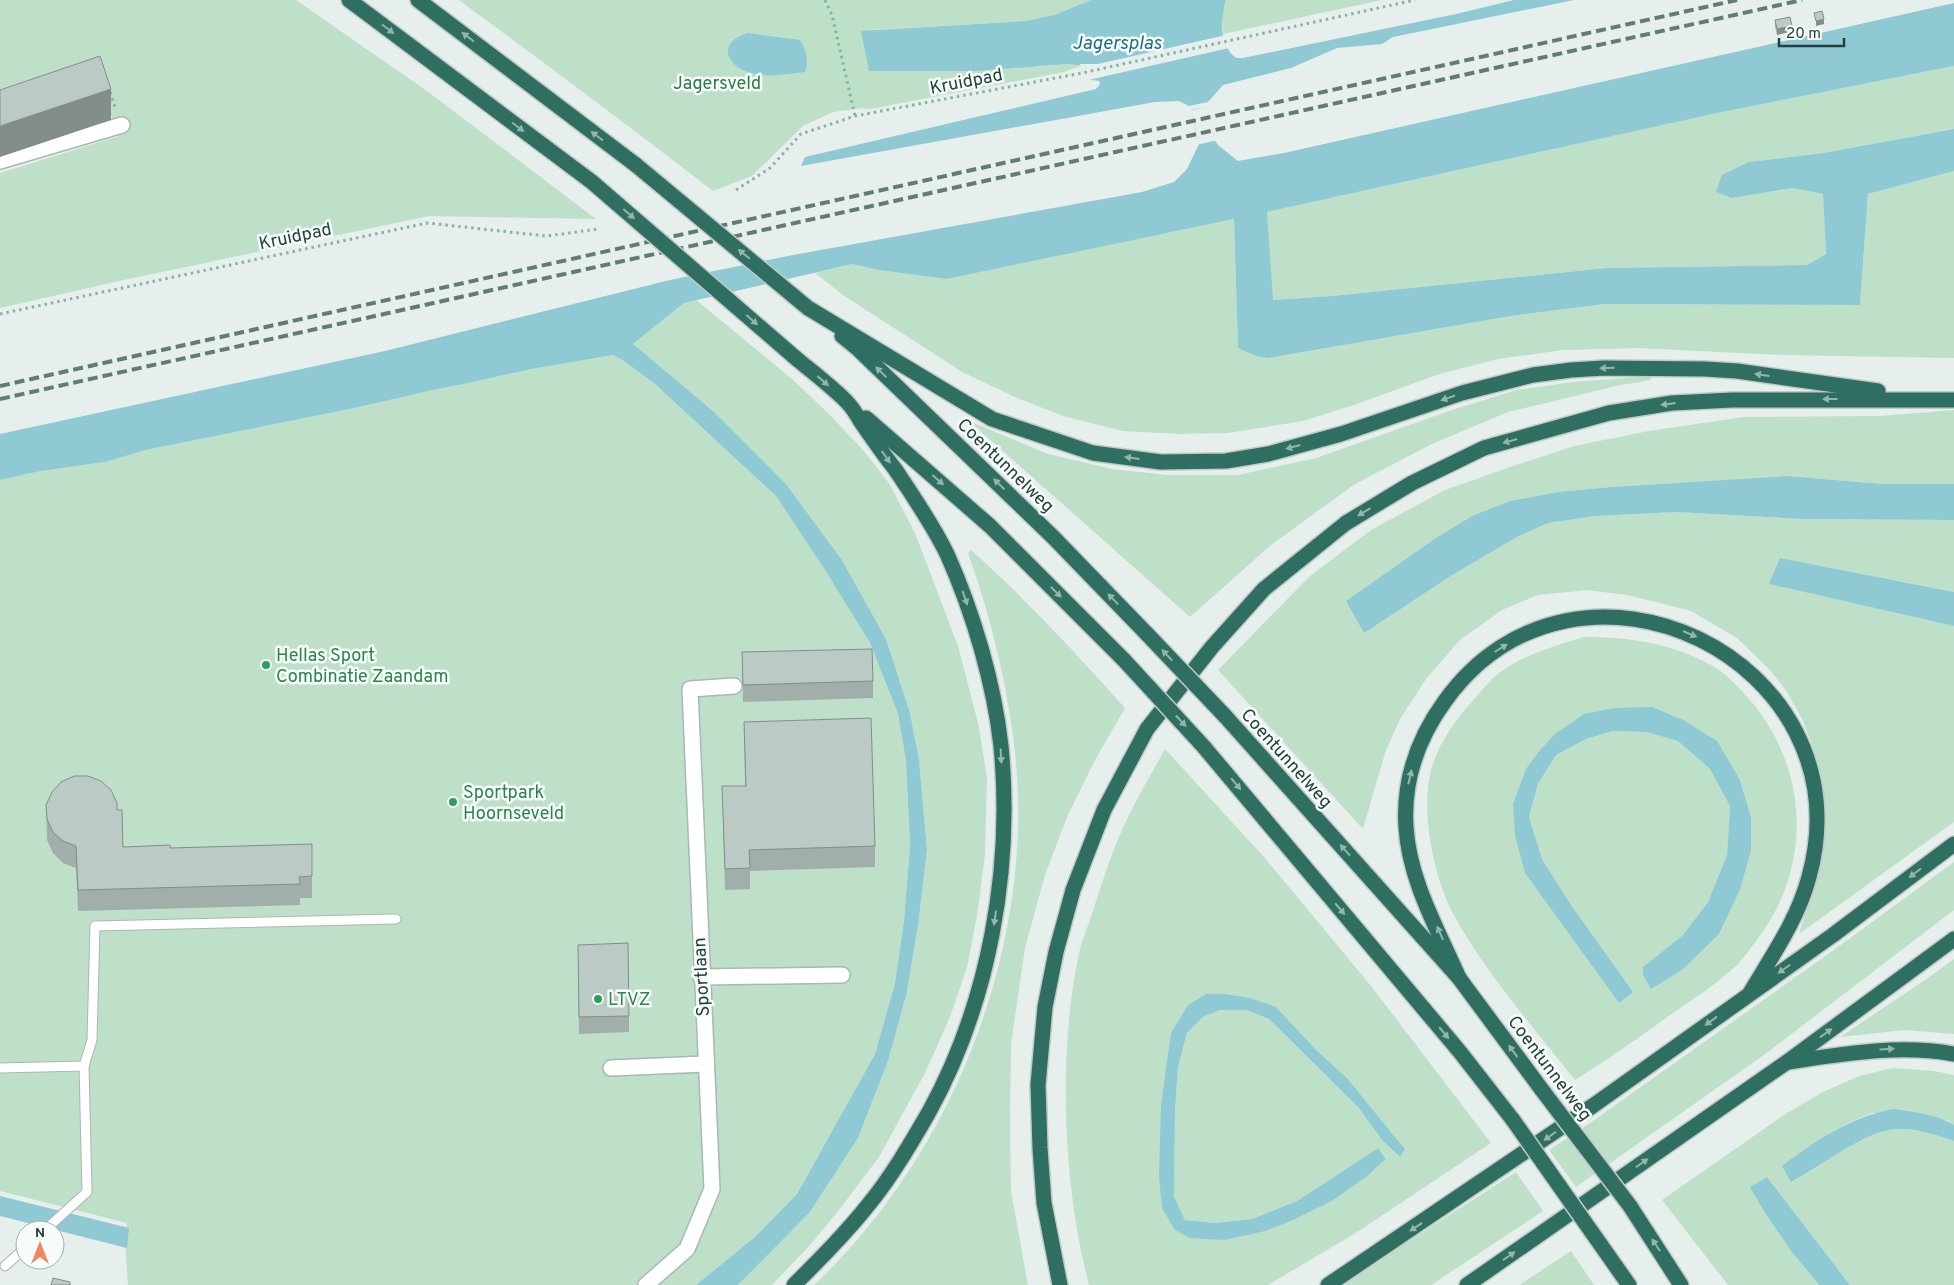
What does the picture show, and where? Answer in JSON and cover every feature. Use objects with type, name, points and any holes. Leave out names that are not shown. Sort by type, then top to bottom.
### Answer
[{"type":"highway","points":[[350,0],[592,182],[990,526],[1124,660],[1204,747],[1460,1052],[1513,1120],[1629,1285]]},
{"type":"highway","points":[[418,0],[636,165],[808,308],[863,346],[992,418],[1093,453],[1161,462],[1226,460],[1268,454],[1341,434],[1462,393],[1533,375],[1571,370],[1604,368],[1712,369],[1931,399]]},
{"type":"highway","name":"Coentunnelweg","points":[[863,346],[1147,634],[1224,716],[1459,978],[1630,1206],[1681,1285]]},
{"type":"highway","points":[[1060,1285],[1044,1203],[1038,1085],[1045,1007],[1056,952],[1072,890],[1104,810],[1147,729],[1212,647],[1264,590],[1346,523],[1412,483],[1484,448],[1609,413],[1672,403],[1732,400],[1954,400]]},
{"type":"highway","points":[[794,1285],[837,1242],[871,1202],[930,1110],[953,1060],[974,1003],[993,928],[1001,874],[1004,808],[1001,744],[988,677],[971,617],[946,551],[912,495],[848,403]]},
{"type":"highway","points":[[1459,978],[1424,898],[1406,831],[1406,796],[1409,777],[1423,737],[1453,689],[1480,663],[1506,644],[1537,629],[1554,624],[1598,617],[1622,617],[1643,620],[1689,633],[1730,656],[1750,672],[1782,707],[1800,740],[1810,767],[1816,810],[1814,851],[1810,874],[1796,912],[1750,993]]},
{"type":"highway","points":[[1328,1285],[1594,1105],[1834,935],[1954,844]]},
{"type":"highway","points":[[1468,1285],[1787,1062],[1954,939]]},
{"type":"highway","points":[[1787,1062],[1882,1050],[1932,1050],[1954,1054]]},
{"type":"street","points":[[0,161],[122,125]]},
{"type":"street","name":"Sportlaan","points":[[646,1285],[687,1249],[712,1189],[701,977],[690,689],[734,686]]},
{"type":"street","points":[[701,977],[842,975]]},
{"type":"street","points":[[611,1068],[705,1064]]},
{"type":"lane","points":[[56,1220],[87,1192],[84,1066],[92,1040],[95,926],[396,920]]},
{"type":"lane","points":[[0,1068],[84,1066]]},
{"type":"lane","points":[[5,1266],[15,1257]]},
{"type":"path","points":[[825,0],[832,15],[855,116]]},
{"type":"path","name":"Kruidpad","points":[[736,190],[770,168],[801,134],[855,116],[1082,73],[1415,0]]},
{"type":"path","points":[[108,85],[122,125]]},
{"type":"path","name":"Kruidpad","points":[[0,314],[427,223],[547,236],[598,229]]},
{"type":"green space","points":[[0,0],[296,0],[427,91],[596,219],[429,216],[0,308],[0,173],[119,136],[110,113],[0,150]]},
{"type":"green space","name":"Jagersveld","points":[[459,0],[1091,0],[1054,15],[1026,21],[871,30],[1037,67],[1069,64],[1080,66],[1064,72],[870,109],[863,108],[833,112],[803,126],[752,176],[713,191]]},
{"type":"green space","points":[[1226,0],[1382,0],[1223,34],[1222,12]]},
{"type":"green space","points":[[1954,66],[1954,129],[1823,153],[1749,162],[1732,198],[1792,188],[1823,194],[1826,254],[1807,265],[1606,268],[1332,296],[1272,300],[1267,212],[1722,112]]},
{"type":"green space","points":[[1954,171],[1954,358],[1782,355],[1638,348],[1563,350],[1498,359],[1439,374],[1354,405],[1303,421],[1228,433],[1178,434],[1123,431],[1063,416],[1015,397],[962,372],[843,295],[815,273],[852,264],[878,270],[947,279],[1234,219],[1238,347],[1268,358],[1511,316],[1605,304],[1860,305],[1868,194]]},
{"type":"green space","points":[[696,300],[791,378],[829,414],[863,450],[889,483],[915,533],[958,646],[979,727],[987,778],[985,855],[977,916],[967,967],[950,1017],[925,1073],[879,1157],[836,1214],[772,1285],[738,1285],[810,1212],[858,1138],[888,1061],[907,992],[918,926],[927,850],[919,760],[910,713],[886,639],[842,560],[786,484],[633,344],[684,303]]},
{"type":"green space","name":"Sportpark Hoornseveld","points":[[613,355],[655,384],[776,496],[870,643],[898,714],[906,761],[910,845],[904,921],[895,983],[875,1054],[797,1194],[756,1236],[696,1285],[128,1285],[125,1244],[127,1223],[0,1191],[0,480],[41,471],[105,462],[146,450],[350,409],[532,369]]},
{"type":"green space","points":[[1651,376],[1651,380],[1616,386],[1508,412],[1432,444],[1355,484],[1271,545],[1190,617],[969,421],[1048,454],[1112,469],[1167,475],[1238,475],[1316,458],[1452,410],[1516,390],[1573,382]]},
{"type":"green space","points":[[1954,410],[1954,484],[1883,484],[1787,476],[1558,492],[1510,501],[1474,515],[1449,577],[1517,537],[1548,523],[1596,516],[1676,512],[1802,519],[1954,520],[1954,592],[1780,558],[1770,584],[1954,626],[1954,822],[1799,934],[1814,885],[1823,844],[1822,788],[1812,744],[1802,719],[1787,692],[1770,670],[1737,638],[1691,611],[1627,595],[1587,590],[1538,595],[1502,610],[1460,640],[1426,679],[1400,719],[1385,753],[1363,829],[1218,670],[1310,576],[1371,530],[1445,490],[1574,446],[1649,431],[1743,417],[1880,416]]},
{"type":"green space","points":[[971,550],[1050,627],[1125,708],[1094,762],[1067,817],[1045,875],[1025,948],[1011,1044],[1010,1120],[1011,1191],[1028,1285],[814,1285],[863,1233],[906,1175],[943,1112],[973,1046],[996,976],[1011,905],[1018,833],[1016,762],[1004,682],[985,604],[968,553]]},
{"type":"green space","points":[[1584,637],[1617,638],[1665,646],[1696,657],[1724,674],[1755,706],[1773,732],[1785,760],[1793,789],[1797,819],[1795,849],[1789,879],[1777,907],[1761,934],[1741,961],[1705,991],[1575,1080],[1497,982],[1456,919],[1440,883],[1435,862],[1430,840],[1427,796],[1435,758],[1443,741],[1459,717],[1489,682],[1518,661]],"holes":[[[1683,720],[1740,780],[1751,817],[1751,851],[1740,890],[1719,934],[1643,967],[1683,935],[1708,902],[1727,855],[1730,806],[1710,769],[1678,741],[1646,732],[1614,731],[1586,739],[1556,755],[1538,784],[1529,817],[1542,859],[1571,905],[1632,991],[1619,1003],[1563,925],[1515,835],[1526,770],[1539,751],[1555,734]]]},
{"type":"green space","points":[[1165,749],[1264,857],[1371,986],[1491,1143],[1359,1231],[1268,1285],[1089,1285],[1080,1247],[1069,1164],[1066,1122],[1068,1037],[1078,958],[1118,838]],"holes":[[[1206,994],[1227,994],[1250,998],[1314,1048],[1346,1077],[1405,1149],[1400,1157],[1382,1140],[1358,1107],[1269,1019],[1247,1010],[1220,1010],[1203,1017],[1187,1033],[1178,1067],[1175,1112],[1174,1196],[1185,1220],[1215,1223],[1252,1219],[1297,1201],[1378,1148],[1386,1159],[1366,1177],[1332,1201],[1291,1221],[1175,1230],[1161,1105],[1171,1033],[1188,1005]]]},
{"type":"green space","points":[[1954,862],[1954,910],[1764,1055],[1576,1187],[1549,1150],[1838,947]]},
{"type":"green space","points":[[1954,959],[1954,1034],[1905,1030],[1840,1037],[1928,978]]},
{"type":"green space","points":[[1893,1068],[1934,1071],[1954,1075],[1954,1125],[1947,1120],[1872,1113],[1846,1124],[1829,1134],[1792,1182],[1858,1142],[1885,1131],[1898,1129],[1926,1132],[1954,1141],[1954,1285],[1850,1285],[1767,1177],[1751,1187],[1765,1213],[1791,1251],[1819,1285],[1728,1285],[1662,1200],[1787,1113],[1823,1092],[1859,1076]]},
{"type":"green space","points":[[1516,1172],[1543,1211],[1431,1285],[1341,1285]]},
{"type":"green space","points":[[1571,1251],[1594,1285],[1519,1285]]},
{"type":"water","name":"Jagersplas","points":[[1091,0],[1226,0],[1222,31],[1226,46],[1236,58],[1243,58],[1456,14],[1514,0],[1574,0],[1393,37],[1382,44],[1337,48],[1291,68],[1223,85],[1208,102],[1189,106],[1179,101],[1155,102],[801,166],[805,157],[1096,89],[1100,84],[1099,81],[1086,79],[1082,66],[1069,64],[976,71],[869,71],[861,31],[1026,21],[1054,15]]},
{"type":"water","points":[[1954,3],[1954,66],[1722,112],[1267,212],[1273,300],[1332,296],[1606,268],[1807,265],[1826,254],[1823,194],[1792,188],[1732,198],[1716,192],[1722,175],[1749,162],[1823,153],[1954,129],[1954,171],[1868,194],[1860,305],[1605,304],[1511,316],[1268,358],[1256,356],[1238,348],[1234,219],[947,279],[878,270],[852,264],[684,303],[633,344],[715,413],[786,484],[842,560],[886,639],[910,713],[919,760],[927,850],[918,926],[907,992],[888,1061],[858,1138],[810,1212],[738,1285],[696,1285],[756,1236],[797,1194],[875,1054],[895,983],[904,921],[910,845],[906,761],[898,714],[870,643],[776,496],[655,384],[613,355],[532,369],[350,409],[146,450],[105,462],[41,471],[0,480],[0,434],[385,351],[670,280],[793,255],[1142,192],[1174,182],[1187,169],[1199,144],[1191,110],[1207,107],[1215,141],[1238,161],[1284,153]]},
{"type":"water","points":[[748,33],[800,40],[806,56],[805,72],[763,75],[750,73],[735,65],[730,59],[728,48],[738,37]]},
{"type":"water","points":[[1787,476],[1883,484],[1954,484],[1954,520],[1802,519],[1676,512],[1596,516],[1548,523],[1517,537],[1449,577],[1364,633],[1346,601],[1436,538],[1474,515],[1510,501],[1558,492],[1611,487]]},
{"type":"water","points":[[1780,558],[1954,592],[1954,626],[1769,584]]},
{"type":"water","points":[[1652,707],[1683,720],[1717,741],[1740,780],[1751,817],[1751,851],[1740,890],[1719,934],[1682,970],[1651,989],[1643,975],[1643,967],[1683,935],[1708,902],[1727,855],[1730,806],[1710,769],[1678,741],[1646,732],[1613,731],[1586,739],[1556,755],[1538,784],[1529,817],[1542,859],[1571,905],[1633,992],[1619,1003],[1525,873],[1515,835],[1513,804],[1526,769],[1555,734],[1584,714],[1615,708]]},
{"type":"water","points":[[1206,994],[1227,994],[1250,998],[1276,1007],[1314,1048],[1346,1077],[1405,1149],[1400,1157],[1382,1140],[1358,1107],[1269,1019],[1247,1010],[1220,1010],[1203,1017],[1187,1033],[1178,1067],[1175,1112],[1174,1196],[1185,1220],[1215,1223],[1252,1219],[1297,1201],[1378,1148],[1386,1159],[1366,1177],[1332,1201],[1265,1231],[1224,1240],[1190,1238],[1175,1230],[1162,1208],[1159,1177],[1161,1105],[1171,1033],[1188,1005]]},
{"type":"water","points":[[1893,1109],[1925,1114],[1947,1121],[1954,1125],[1954,1141],[1926,1132],[1898,1129],[1885,1131],[1843,1150],[1791,1182],[1782,1166],[1794,1157],[1820,1139],[1848,1124]]},
{"type":"water","points":[[1767,1177],[1850,1285],[1819,1285],[1791,1251],[1750,1187]]},
{"type":"water","points":[[0,1196],[129,1228],[127,1248],[65,1232],[65,1220],[16,1220],[0,1216]]},
{"type":"pier","points":[[1226,35],[1229,48],[1084,81],[1080,64],[1098,64]]},
{"type":"pier","points":[[1210,106],[1211,110],[1208,111],[1214,137],[1217,136],[1218,140],[1196,145],[1198,140],[1192,114],[1189,111]]},
{"type":"building","points":[[1822,11],[1824,19],[1816,21],[1814,13]]},
{"type":"building","points":[[1790,17],[1792,26],[1777,29],[1775,20]]},
{"type":"building","points":[[100,56],[111,89],[0,126],[0,90]]},
{"type":"building","points":[[872,649],[873,681],[743,685],[742,652]]},
{"type":"building","points":[[871,718],[875,846],[749,850],[750,868],[725,869],[722,786],[746,786],[744,722]]},
{"type":"building","points":[[74,776],[88,776],[101,781],[111,790],[117,803],[117,810],[122,810],[123,847],[170,845],[170,848],[312,844],[312,876],[299,877],[300,884],[78,890],[76,846],[63,841],[53,832],[47,819],[46,805],[52,792],[61,782]]},
{"type":"building","points":[[628,943],[629,1016],[579,1017],[578,945]]},
{"type":"building","points":[[53,1278],[70,1282],[70,1285],[51,1285]]},
{"type":"railway","points":[[0,386],[1737,0]]},
{"type":"railway","points":[[0,399],[1802,0]]},
{"type":"place","name":"Hellas Sport Combinatie Zaandam","points":[[266,665]]},
{"type":"place","name":"Sportpark Hoornseveld","points":[[453,802]]},
{"type":"place","name":"LTVZ","points":[[598,999]]}]
